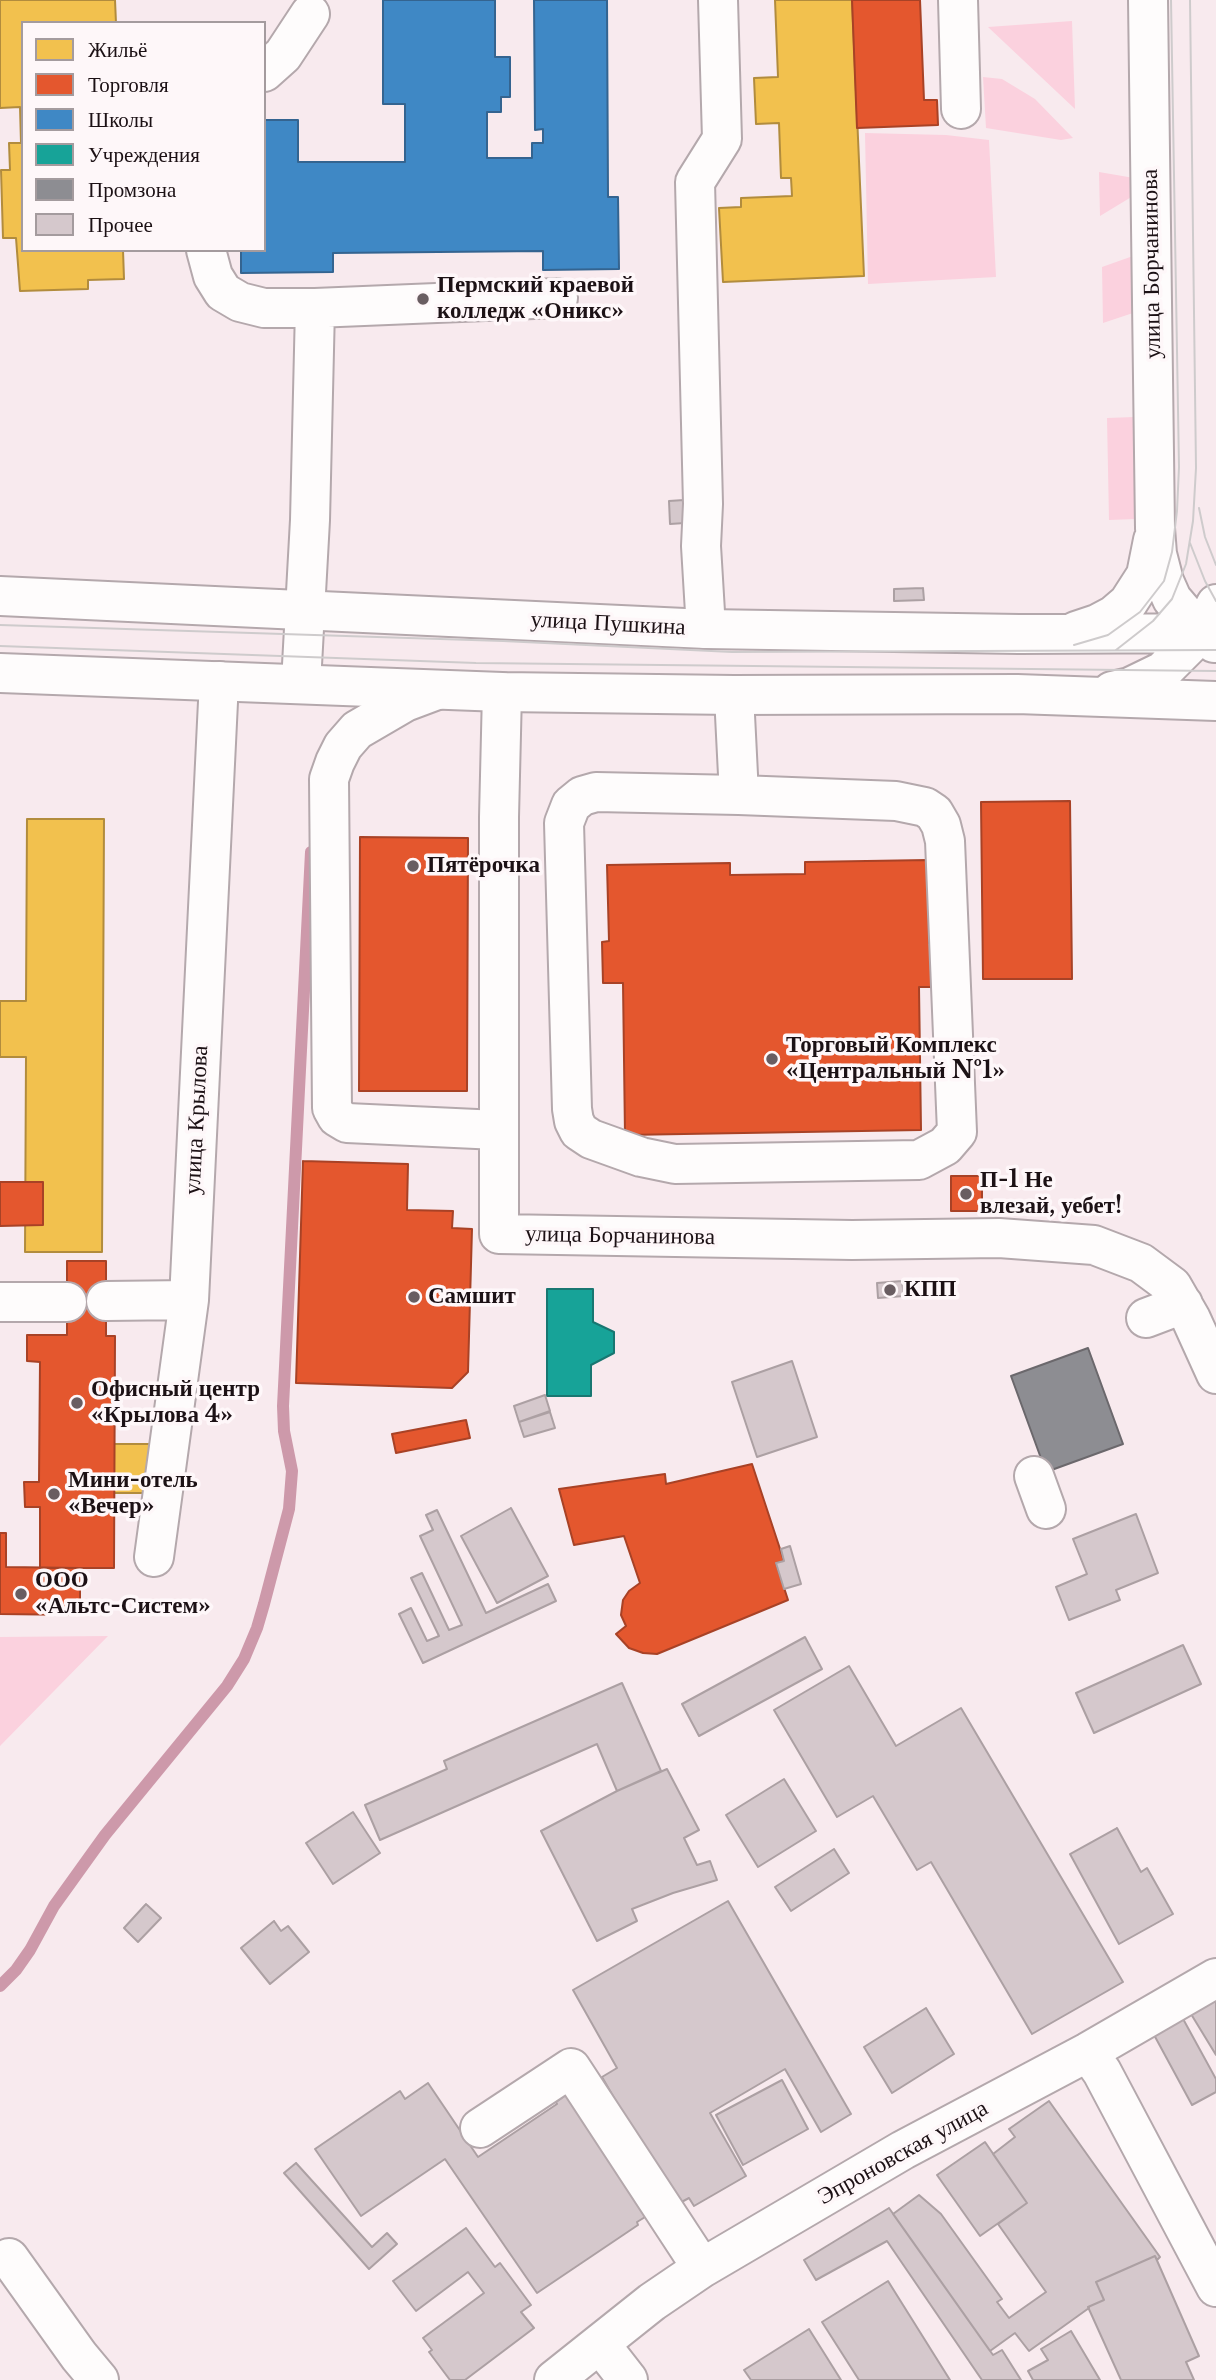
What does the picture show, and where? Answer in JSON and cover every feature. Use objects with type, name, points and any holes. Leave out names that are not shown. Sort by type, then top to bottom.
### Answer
[{"type":"main road","points":[[706,629],[701,547],[695,182],[722,139],[718,0]]},
{"type":"main road","points":[[958,0],[961,109]]},
{"type":"main road","name":"улица Борчанинова","points":[[1148,0],[1155,528]]},
{"type":"main road","points":[[266,70],[283,55],[310,15]]},
{"type":"main road","points":[[207,252],[214,276],[223,292],[240,302],[264,307],[315,309],[558,298]]},
{"type":"main road","points":[[301,684],[310,520],[315,309]]},
{"type":"main road","points":[[1080,697],[1130,687],[1163,671],[1212,629],[1172,599],[1157,554],[1155,528]]},
{"type":"main road","points":[[1072,633],[1114,615],[1128,603],[1146,575],[1152,556],[1155,528]]},
{"type":"main road","name":"улица Пушкина","points":[[0,596],[706,629],[1019,634],[1212,629]]},
{"type":"main road","points":[[0,673],[502,692],[1017,694],[1216,701]]},
{"type":"main road","name":"улица Крылова","points":[[154,1557],[189,1300],[219,681]]},
{"type":"main road","points":[[438,690],[405,702],[357,730],[339,754],[329,779],[332,1108],[337,1117],[346,1123],[498,1129]]},
{"type":"main road","name":"улица Борчанинова","points":[[502,692],[499,1234],[829,1240],[999,1238],[1079,1242],[1110,1249],[1141,1263],[1172,1286],[1216,1374]]},
{"type":"main road","points":[[734,695],[739,795]]},
{"type":"main road","points":[[596,792],[739,795],[896,801],[925,807],[934,813],[941,825],[945,841],[957,1132],[945,1146],[919,1160],[675,1164],[641,1157],[592,1139],[579,1131],[572,1109],[563,842],[564,823],[572,805],[582,796],[596,792]]},
{"type":"main road","points":[[106,1301],[189,1300]]},
{"type":"main road","points":[[0,1302],[67,1302]]},
{"type":"main road","points":[[1146,1318],[1183,1304]]},
{"type":"main road","name":"Эпроновская улица","points":[[554,2380],[652,2302],[702,2268],[903,2150],[1088,2052],[1216,1978]]},
{"type":"main road","points":[[1088,2052],[1107,2081],[1216,2287]]},
{"type":"main road","points":[[480,2128],[571,2068],[702,2268]]},
{"type":"main road","points":[[9,2258],[99,2380]]},
{"type":"main road","points":[[600,2344],[628,2380]]},
{"type":"shaded area","points":[[1072,21],[1075,109],[988,27]]},
{"type":"shaded area","points":[[983,77],[1002,79],[1035,99],[1073,138],[1061,140],[986,128]]},
{"type":"shaded area","points":[[865,133],[946,135],[989,140],[996,277],[868,284]]},
{"type":"shaded area","points":[[1099,172],[1134,178],[1133,196],[1100,216]]},
{"type":"shaded area","points":[[1133,256],[1133,313],[1103,323],[1102,267]]},
{"type":"shaded area","points":[[1134,417],[1136,519],[1109,520],[1107,418]]},
{"type":"shaded area","points":[[108,1636],[0,1746],[0,1637]]},
{"type":"building: Жильё","points":[[0,0],[115,0],[116,21],[21,21],[21,143],[20,107],[0,108]]},
{"type":"building: Жильё","points":[[775,0],[852,0],[864,276],[723,282],[719,208],[741,207],[741,198],[792,196],[791,178],[781,178],[779,123],[756,124],[754,78],[778,77]]},
{"type":"building: Жильё","points":[[9,143],[21,143],[21,252],[123,252],[124,279],[88,280],[88,289],[20,291],[16,238],[3,238],[1,170],[10,170]]},
{"type":"building: Жильё","points":[[27,819],[104,819],[102,1252],[25,1252],[26,1057],[0,1057],[0,1001],[26,1001]]},
{"type":"building: Жильё","points":[[114,1444],[150,1444],[150,1493],[114,1493]]},
{"type":"building: Торговля","points":[[852,0],[920,0],[924,100],[937,100],[938,125],[857,128]]},
{"type":"building: Торговля","points":[[1070,801],[1072,979],[983,979],[981,802]]},
{"type":"building: Торговля","points":[[360,837],[468,838],[467,1091],[359,1091]]},
{"type":"building: Торговля","name":"Торговый Комплекс «Центральный №1»","points":[[928,860],[929,943],[938,942],[938,987],[919,987],[921,1130],[625,1135],[623,983],[603,983],[602,942],[609,941],[607,865],[730,863],[730,875],[805,874],[805,862]]},
{"type":"building: Торговля","points":[[303,1161],[408,1164],[407,1210],[453,1211],[452,1228],[472,1229],[468,1372],[452,1388],[296,1383]]},
{"type":"building: Торговля","name":"П-1 Не влезай, уебет!","points":[[951,1176],[982,1176],[982,1211],[951,1211]]},
{"type":"building: Торговля","points":[[0,1182],[43,1182],[43,1225],[0,1226]]},
{"type":"building: Торговля","name":"Офисный центр «Крылова 4»","points":[[67,1261],[106,1261],[106,1336],[115,1336],[114,1568],[40,1568],[40,1507],[25,1507],[24,1482],[39,1482],[40,1362],[27,1361],[27,1335],[67,1335]]},
{"type":"building: Торговля","points":[[466,1420],[470,1438],[396,1453],[392,1434]]},
{"type":"building: Торговля","points":[[752,1464],[784,1561],[776,1563],[788,1600],[657,1654],[629,1648],[616,1634],[626,1626],[621,1615],[623,1600],[629,1591],[640,1583],[624,1536],[574,1545],[559,1489],[665,1474],[666,1484]]},
{"type":"building: Торговля","points":[[0,1533],[6,1533],[6,1567],[80,1568],[80,1615],[0,1614]]},
{"type":"building: Школы","points":[[383,0],[495,0],[495,57],[510,57],[510,97],[501,97],[501,112],[487,112],[487,158],[532,158],[532,143],[543,143],[543,129],[535,130],[534,0],[607,0],[608,197],[618,197],[619,269],[543,270],[543,251],[333,253],[333,272],[241,273],[241,252],[266,252],[266,120],[298,120],[298,162],[405,162],[405,104],[383,104]]},
{"type":"building: Учреждения","points":[[547,1289],[593,1289],[593,1322],[614,1332],[614,1353],[591,1365],[591,1396],[547,1396]]},
{"type":"building: Промзона","points":[[1088,1348],[1123,1444],[1046,1472],[1011,1376]]},
{"type":"building: Прочее","points":[[684,500],[685,523],[670,524],[669,501]]},
{"type":"building: Прочее","points":[[923,588],[924,600],[894,601],[894,589]]},
{"type":"building: Прочее","name":"КПП","points":[[902,1281],[904,1296],[878,1298],[877,1283]]},
{"type":"building: Прочее","points":[[792,1361],[817,1437],[757,1457],[732,1382]]},
{"type":"building: Прочее","points":[[545,1395],[550,1411],[519,1422],[514,1406]]},
{"type":"building: Прочее","points":[[550,1412],[555,1428],[524,1437],[519,1422]]},
{"type":"building: Прочее","points":[[511,1508],[548,1576],[497,1603],[461,1536]]},
{"type":"building: Прочее","points":[[437,1510],[486,1613],[548,1584],[556,1601],[423,1663],[399,1614],[411,1608],[427,1641],[439,1636],[411,1578],[422,1573],[449,1630],[462,1625],[420,1536],[433,1530],[426,1515]]},
{"type":"building: Прочее","points":[[1136,1514],[1158,1573],[1116,1590],[1120,1600],[1069,1620],[1056,1587],[1087,1574],[1073,1539]]},
{"type":"building: Прочее","points":[[790,1546],[801,1584],[784,1589],[776,1563],[784,1561],[781,1549]]},
{"type":"building: Прочее","points":[[805,1637],[822,1669],[699,1736],[682,1704]]},
{"type":"building: Прочее","points":[[1183,1645],[1201,1684],[1094,1733],[1076,1693]]},
{"type":"building: Прочее","points":[[849,1666],[896,1746],[961,1708],[1123,1982],[1032,2034],[931,1862],[917,1870],[873,1796],[837,1817],[774,1710]]},
{"type":"building: Прочее","points":[[622,1683],[661,1771],[617,1791],[597,1744],[380,1840],[365,1805],[447,1769],[444,1761]]},
{"type":"building: Прочее","points":[[667,1769],[699,1830],[684,1838],[697,1865],[710,1861],[717,1880],[632,1909],[637,1921],[597,1941],[541,1831],[617,1791]]},
{"type":"building: Прочее","points":[[784,1779],[816,1831],[758,1867],[726,1815]]},
{"type":"building: Прочее","points":[[353,1812],[380,1853],[333,1884],[306,1843]]},
{"type":"building: Прочее","points":[[1117,1828],[1141,1872],[1147,1868],[1173,1914],[1119,1944],[1070,1854]]},
{"type":"building: Прочее","points":[[834,1849],[849,1873],[791,1911],[775,1887]]},
{"type":"building: Прочее","points":[[728,1901],[851,2114],[821,2132],[785,2069],[710,2113],[746,2176],[694,2206],[689,2198],[676,2205],[602,2077],[617,2068],[573,1990]]},
{"type":"building: Прочее","points":[[146,1904],[161,1918],[138,1942],[124,1928]]},
{"type":"building: Прочее","points":[[274,1921],[281,1931],[288,1926],[309,1952],[270,1984],[241,1948]]},
{"type":"building: Прочее","points":[[1216,1999],[1216,2055],[1191,2014]]},
{"type":"building: Прочее","points":[[926,2008],[954,2054],[892,2093],[864,2047]]},
{"type":"building: Прочее","points":[[1182,2017],[1216,2079],[1216,2092],[1192,2105],[1153,2033]]},
{"type":"building: Прочее","points":[[782,2080],[808,2129],[743,2165],[716,2115]]},
{"type":"building: Прочее","points":[[428,2083],[478,2157],[557,2104],[556,2102],[567,2094],[650,2214],[637,2222],[638,2225],[537,2293],[445,2159],[361,2216],[315,2149],[400,2091],[405,2099]]},
{"type":"building: Прочее","points":[[1049,2101],[1160,2257],[1157,2260],[1155,2256],[1096,2282],[1104,2300],[1088,2307],[1029,2351],[1015,2333],[990,2351],[893,2214],[919,2195],[941,2214],[1002,2299],[997,2302],[1009,2318],[1046,2292],[998,2224],[1027,2203],[993,2154],[1015,2137],[1009,2129]]},
{"type":"building: Прочее","points":[[985,2142],[1027,2203],[980,2236],[937,2175]]},
{"type":"building: Прочее","points":[[296,2163],[372,2247],[387,2233],[397,2244],[369,2269],[284,2173]]},
{"type":"building: Прочее","points":[[889,2208],[993,2355],[1002,2350],[1021,2380],[982,2380],[887,2241],[816,2280],[804,2260]]},
{"type":"building: Прочее","points":[[466,2228],[495,2267],[500,2263],[531,2305],[521,2312],[534,2328],[465,2380],[450,2380],[429,2352],[432,2350],[423,2338],[484,2293],[468,2272],[416,2311],[393,2281]]},
{"type":"building: Прочее","points":[[1155,2256],[1199,2356],[1186,2362],[1194,2380],[1121,2380],[1088,2307],[1104,2300],[1096,2282]]},
{"type":"building: Прочее","points":[[888,2281],[950,2380],[859,2380],[822,2322]]},
{"type":"building: Прочее","points":[[809,2329],[841,2380],[751,2380],[744,2370]]},
{"type":"building: Прочее","points":[[1071,2331],[1100,2380],[1033,2380],[1028,2371],[1048,2360],[1041,2349]]},
{"type":"waterway","points":[[0,1986],[30,1950],[54,1906],[105,1835],[227,1686],[244,1659],[264,1604],[289,1509],[292,1471],[284,1431],[283,1406],[311,852]]},
{"type":"tram line","points":[[1074,645],[1108,635],[1140,612],[1164,581],[1172,552],[1179,467],[1171,0]]},
{"type":"tram line","points":[[1116,650],[1153,621],[1172,599],[1186,564],[1193,521],[1196,468],[1190,0]]},
{"type":"tram line","points":[[1199,508],[1205,537],[1216,565]]},
{"type":"tram line","points":[[1190,543],[1216,601]]},
{"type":"tram line","points":[[0,625],[503,641],[732,652],[1216,650]]},
{"type":"tram line","points":[[0,646],[476,663],[1216,671]]},
{"type":"place","name":"Пермский краевой колледж «Оникс»","points":[[423,299]]},
{"type":"place","name":"Пятёрочка","points":[[413,866]]},
{"type":"place","name":"Торговый Комплекс «Центральный №1»","points":[[772,1059]]},
{"type":"place","name":"П-1 Не влезай, уебет!","points":[[966,1194]]},
{"type":"place","name":"КПП","points":[[890,1290]]},
{"type":"place","name":"Самшит","points":[[414,1297]]},
{"type":"place","name":"Офисный центр «Крылова 4»","points":[[77,1403]]},
{"type":"place","name":"Мини-отель «Вечер»","points":[[54,1494]]},
{"type":"place","name":"ООО «Альтс-Систем»","points":[[21,1594]]}]
